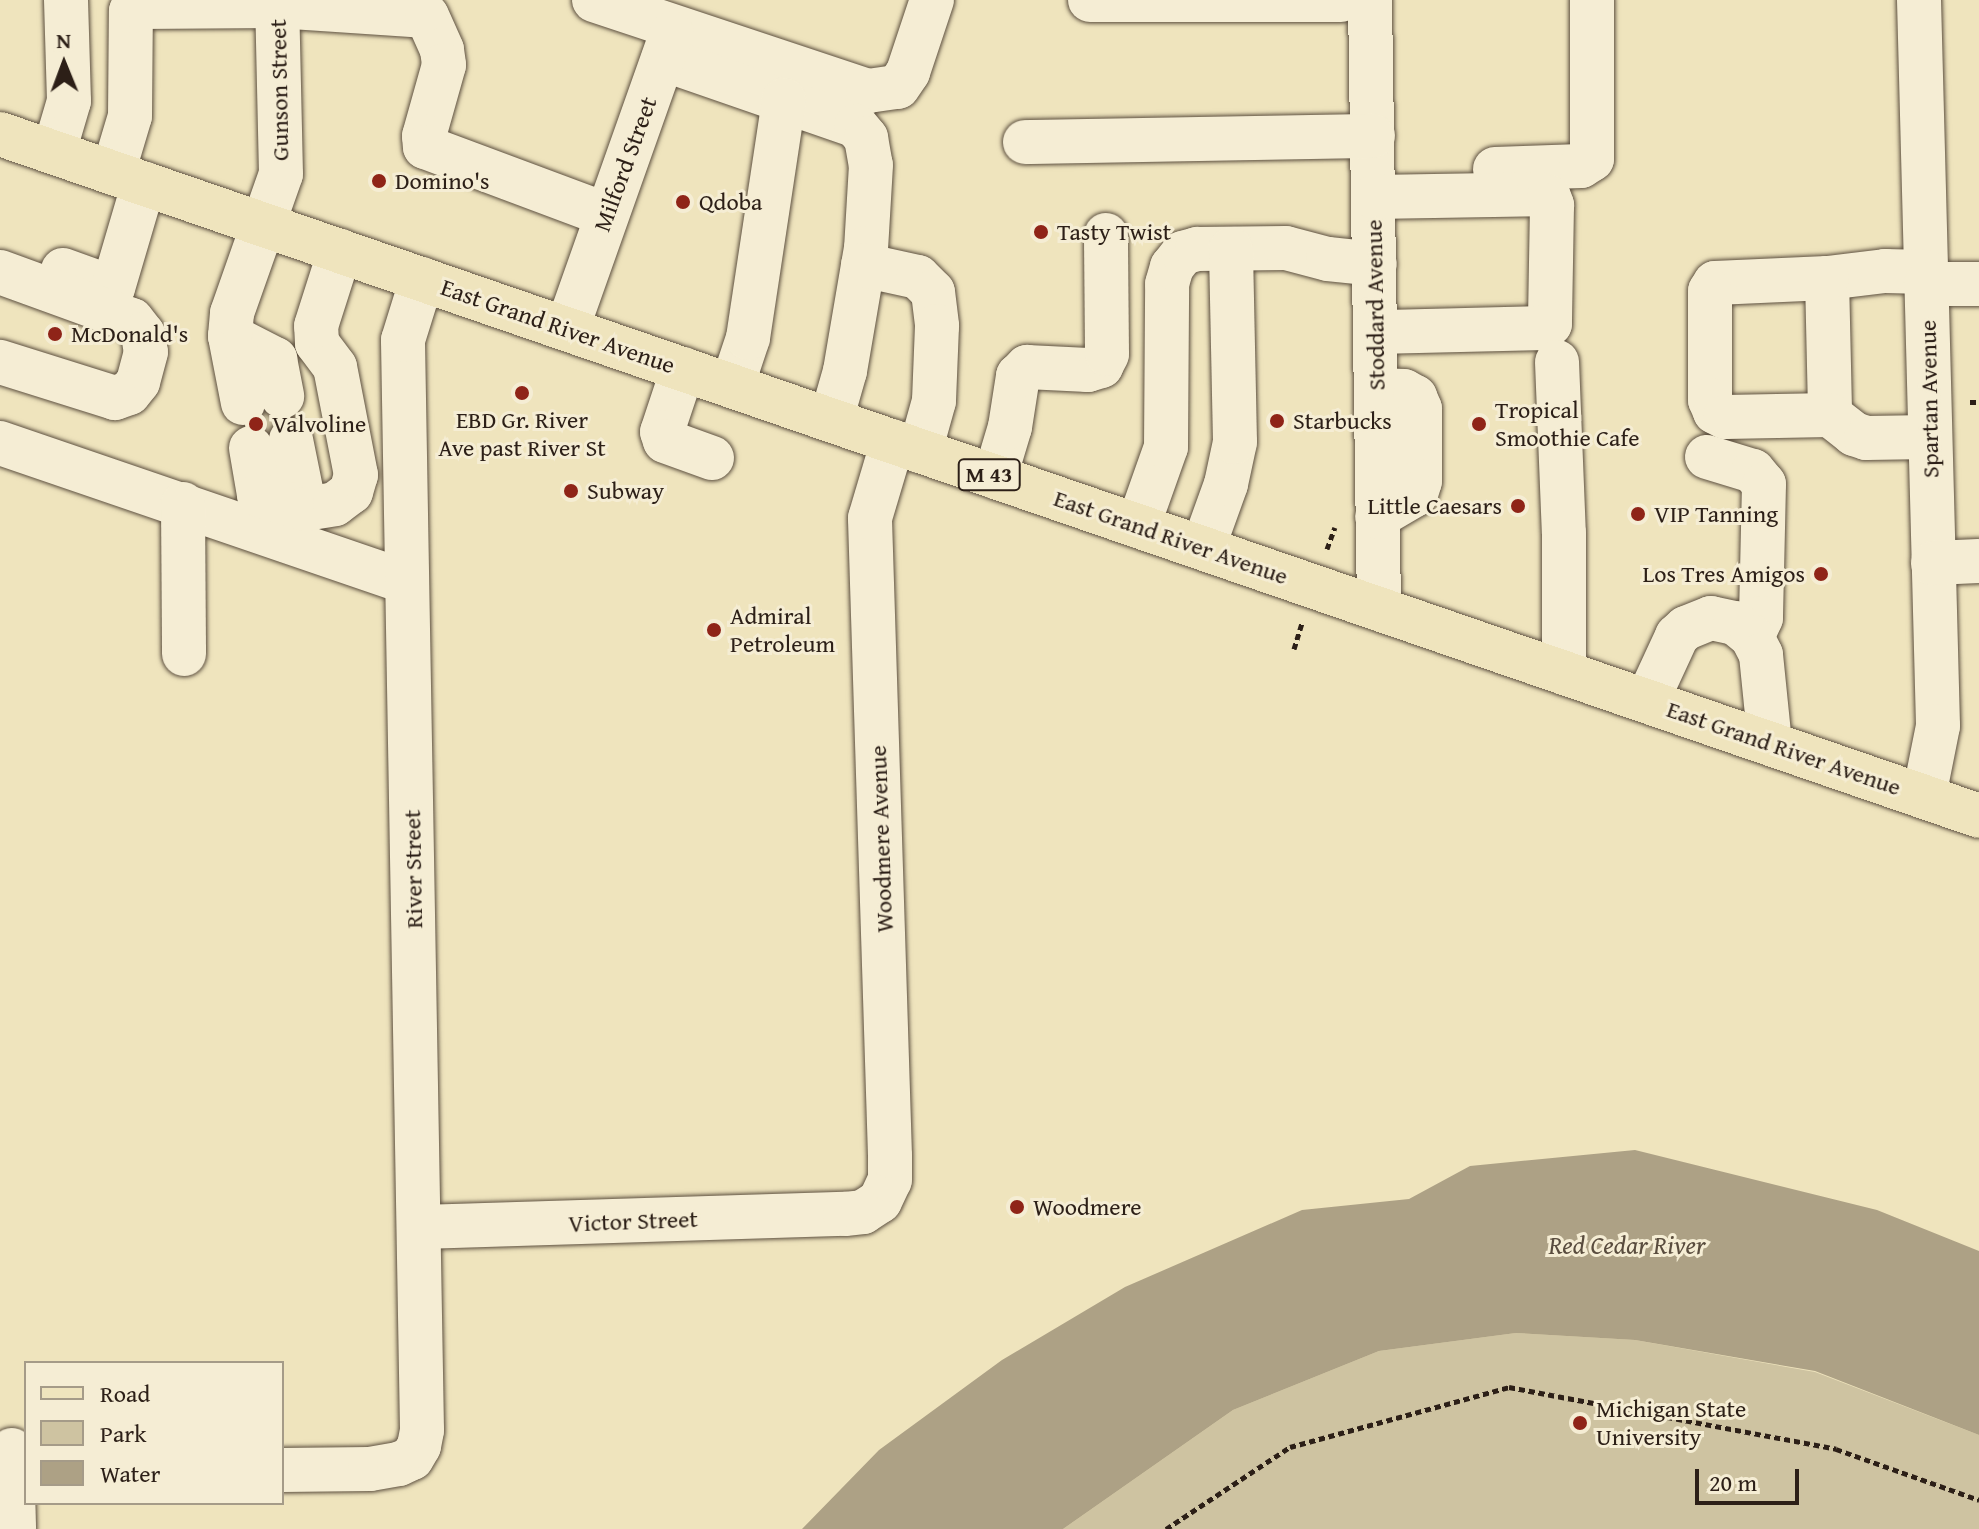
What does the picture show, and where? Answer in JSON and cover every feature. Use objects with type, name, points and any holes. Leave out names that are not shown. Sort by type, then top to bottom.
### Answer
[{"type":"main road","name":"East Grand River Avenue","points":[[0,134],[1979,816]]},
{"type":"street","points":[[54,152],[69,101],[66,0]]},
{"type":"street","points":[[594,0],[673,29],[868,91],[898,87],[908,72],[932,0]]},
{"type":"street","points":[[1090,0],[1341,0]]},
{"type":"street","name":"Stoddard Avenue","points":[[1370,0],[1379,609]]},
{"type":"street","points":[[1373,169],[1581,166],[1592,159],[1592,0]]},
{"type":"street","name":"Spartan Avenue","points":[[1919,0],[1938,726],[1924,796]]},
{"type":"street","points":[[0,249],[113,288],[129,178],[131,11],[139,7],[277,3],[433,8],[444,65],[424,136],[425,147],[607,215]]},
{"type":"street","name":"Gunson Street","points":[[277,3],[281,174],[232,313],[258,374],[317,343]]},
{"type":"street","points":[[673,29],[784,100],[856,126],[866,138],[871,165],[863,265],[845,371],[831,420]]},
{"type":"street","name":"Milford Street","points":[[567,329],[673,29]]},
{"type":"street","points":[[732,386],[748,338],[784,100]]},
{"type":"street","points":[[1025,142],[1373,169],[1549,197],[1552,205],[1550,324],[1545,328],[1376,332]]},
{"type":"street","points":[[995,477],[1010,427],[1018,376],[1027,367],[1088,370],[1101,366],[1107,354],[1106,235]]},
{"type":"street","points":[[1138,526],[1168,436],[1167,284],[1172,267],[1183,253],[1286,248],[1328,259],[1375,264]]},
{"type":"street","points":[[1203,548],[1226,484],[1235,442],[1231,249]]},
{"type":"street","points":[[271,444],[295,507],[335,504],[351,492],[356,475],[335,367],[317,343],[316,326],[340,251]]},
{"type":"street","name":"Woodmere Avenue","points":[[845,1214],[863,1212],[880,1201],[890,1180],[870,518],[934,401],[937,326],[933,292],[918,277],[863,265]]},
{"type":"street","points":[[1930,437],[1866,438],[1854,434],[1830,415],[1725,417],[1715,412],[1710,400],[1710,291],[1715,283],[1827,278],[1885,271],[1979,284]]},
{"type":"street","points":[[0,272],[132,320],[143,334],[146,352],[138,382],[129,393],[115,398],[0,362]]},
{"type":"street","points":[[1827,278],[1830,415]]},
{"type":"street","name":"River Street","points":[[284,1470],[370,1469],[412,1458],[419,1446],[423,1403],[421,1227],[403,340],[422,279]]},
{"type":"street","points":[[1557,362],[1564,546],[1564,673]]},
{"type":"street","points":[[683,369],[662,432],[665,441],[712,458]]},
{"type":"street","points":[[0,443],[407,582]]},
{"type":"street","points":[[1707,457],[1753,471],[1764,484],[1761,618],[1752,637]]},
{"type":"street","points":[[183,504],[184,654]]},
{"type":"street","points":[[1933,563],[1979,561]]},
{"type":"street","points":[[1647,701],[1677,636],[1686,628],[1711,618],[1724,619],[1735,623],[1752,637],[1761,655],[1770,744]]},
{"type":"street","name":"Victor Street","points":[[421,1227],[845,1214]]},
{"type":"street","points":[[13,1450],[14,1529]]},
{"type":"path","points":[[1970,402],[1979,402]]},
{"type":"path","points":[[1166,1529],[1290,1447],[1509,1387],[1836,1449],[1979,1500]]},
{"type":"green space","name":"Michigan State University","points":[[1516,1333],[1635,1340],[1815,1372],[1979,1435],[1979,1529],[1063,1529],[1233,1410],[1379,1351]]},
{"type":"water","name":"Red Cedar River","points":[[1635,1150],[1877,1210],[1979,1251],[1979,1435],[1815,1371],[1635,1340],[1516,1333],[1379,1351],[1233,1410],[1063,1529],[802,1529],[879,1450],[1002,1360],[1125,1287],[1302,1210],[1409,1199],[1470,1166]]},
{"type":"tunnel","points":[[263,400],[272,444]]},
{"type":"place","name":"Domino's","points":[[379,181]]},
{"type":"place","name":"Qdoba","points":[[683,202]]},
{"type":"place","name":"Tasty Twist","points":[[1041,232]]},
{"type":"place","name":"McDonald's","points":[[55,334]]},
{"type":"place","name":"EBD Gr. River Ave past River St","points":[[522,393]]},
{"type":"place","name":"Starbucks","points":[[1277,421]]},
{"type":"place","name":"Valvoline","points":[[256,424]]},
{"type":"place","name":"Tropical Smoothie Cafe","points":[[1479,424]]},
{"type":"place","name":"Subway","points":[[571,491]]},
{"type":"place","name":"Little Caesars","points":[[1518,506]]},
{"type":"place","name":"VIP Tanning","points":[[1638,514]]},
{"type":"place","name":"Los Tres Amigos","points":[[1821,574]]},
{"type":"place","name":"Admiral Petroleum","points":[[714,630]]},
{"type":"place","name":"Woodmere","points":[[1017,1207]]},
{"type":"place","name":"Michigan State University","points":[[1580,1423]]}]
